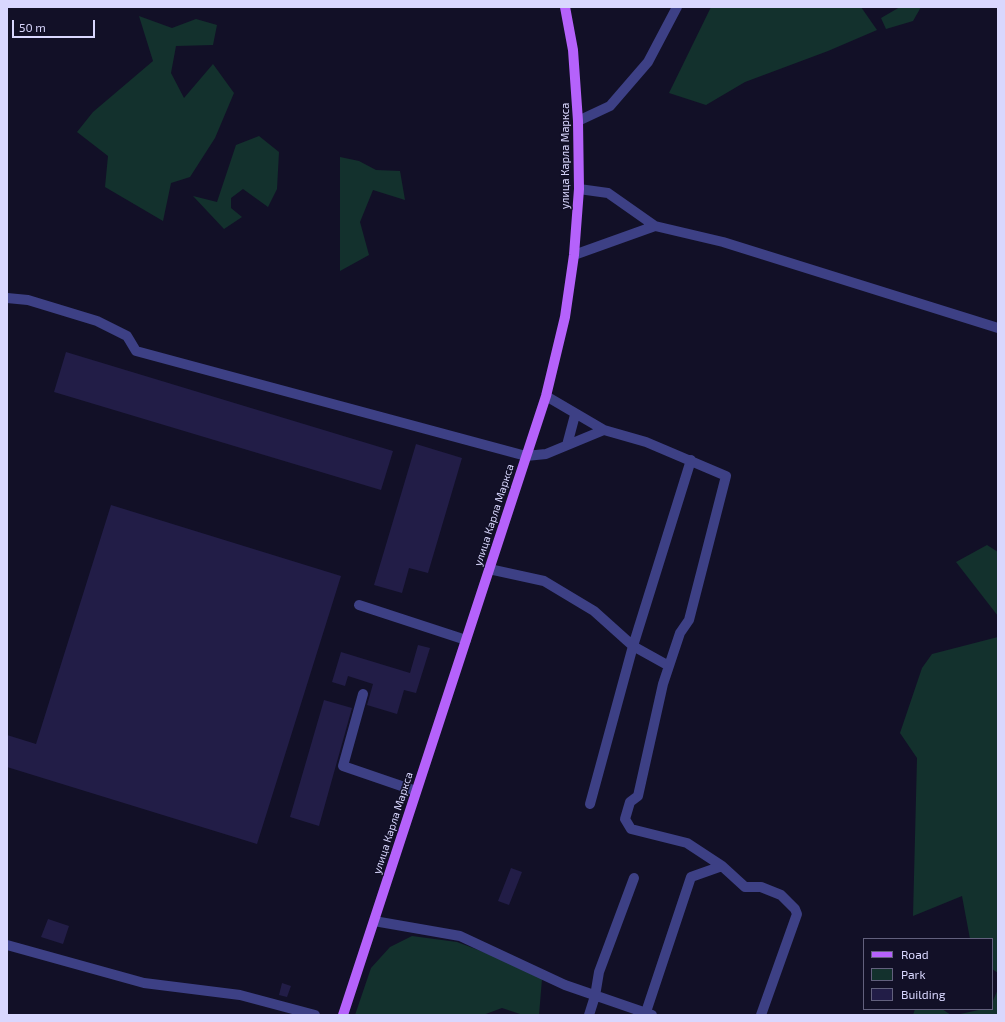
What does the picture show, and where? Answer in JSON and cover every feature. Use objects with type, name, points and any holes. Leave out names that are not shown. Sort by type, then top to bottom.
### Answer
[{"type":"main road","name":"улица Карла Маркса","points":[[343,1015],[546,396],[565,317],[574,256],[579,189],[578,121],[572,50],[565,7]]},
{"type":"street","points":[[578,121],[610,106],[648,62],[677,7]]},
{"type":"street","points":[[579,189],[608,193],[655,226],[723,242],[998,328]]},
{"type":"street","points":[[574,256],[655,226]]},
{"type":"street","points":[[7,298],[28,300],[97,321],[127,336],[136,351],[526,456],[546,454],[604,430]]},
{"type":"street","points":[[546,396],[575,415],[604,430],[646,442],[692,460],[726,476],[689,620],[680,633],[669,666],[638,796],[630,802],[625,819],[630,829],[687,843],[722,866],[746,887],[761,887],[781,895],[795,909],[797,914],[761,1015]]},
{"type":"street","points":[[567,445],[575,415]]},
{"type":"street","points":[[590,804],[633,646],[692,460]]},
{"type":"street","points":[[489,569],[544,581],[594,612],[633,646],[669,666]]},
{"type":"street","points":[[359,605],[466,640]]},
{"type":"street","points":[[363,694],[343,766],[416,790]]},
{"type":"street","points":[[374,921],[460,936],[565,985],[648,1014],[692,877],[722,866]]},
{"type":"street","points":[[589,1015],[595,996],[599,972],[634,878]]},
{"type":"street","points":[[7,945],[144,983],[240,995],[315,1015]]},
{"type":"green space","points":[[711,7],[861,7],[877,30],[828,51],[745,82],[706,105],[669,93]]},
{"type":"green space","points":[[900,7],[921,7],[913,21],[886,29],[881,18]]},
{"type":"green space","points":[[139,16],[172,28],[196,19],[217,25],[213,45],[176,46],[171,73],[184,98],[213,64],[234,93],[215,138],[190,177],[171,183],[163,221],[105,187],[108,156],[77,132],[93,112],[153,61]]},
{"type":"green space","points":[[259,136],[279,152],[277,189],[268,207],[243,189],[231,198],[231,208],[242,217],[224,229],[193,196],[217,202],[236,145]]},
{"type":"green space","points":[[340,157],[359,161],[376,170],[400,171],[405,200],[373,190],[360,222],[369,255],[340,271]]},
{"type":"green space","points":[[987,545],[998,552],[998,616],[956,562]]},
{"type":"green space","points":[[998,637],[998,973],[993,970],[993,938],[970,938],[962,896],[913,916],[917,758],[900,733],[922,668],[932,654]]},
{"type":"green space","points":[[412,936],[457,942],[489,954],[542,979],[539,1015],[523,1015],[502,1008],[483,1015],[355,1015],[371,968],[390,947]]},
{"type":"green space","points":[[998,989],[998,1015],[956,1015],[978,1010],[993,1010],[993,1001]]},
{"type":"green space","points":[[915,1010],[944,1010],[951,1015],[913,1015]]},
{"type":"building","points":[[66,352],[393,451],[381,490],[54,392]]},
{"type":"building","points":[[416,444],[462,458],[428,573],[409,568],[402,593],[374,585]]},
{"type":"building","points":[[111,505],[341,576],[257,844],[7,767],[7,735],[36,744]]},
{"type":"building","points":[[418,645],[430,648],[416,693],[404,690],[397,714],[367,705],[373,684],[348,676],[345,686],[332,682],[341,652],[410,673]]},
{"type":"building","points":[[324,700],[352,708],[319,826],[290,817]]},
{"type":"building","points":[[511,868],[522,872],[509,905],[498,901]]},
{"type":"building","points":[[48,919],[69,926],[63,944],[41,937]]},
{"type":"building","points":[[282,983],[291,986],[287,997],[279,995]]}]
